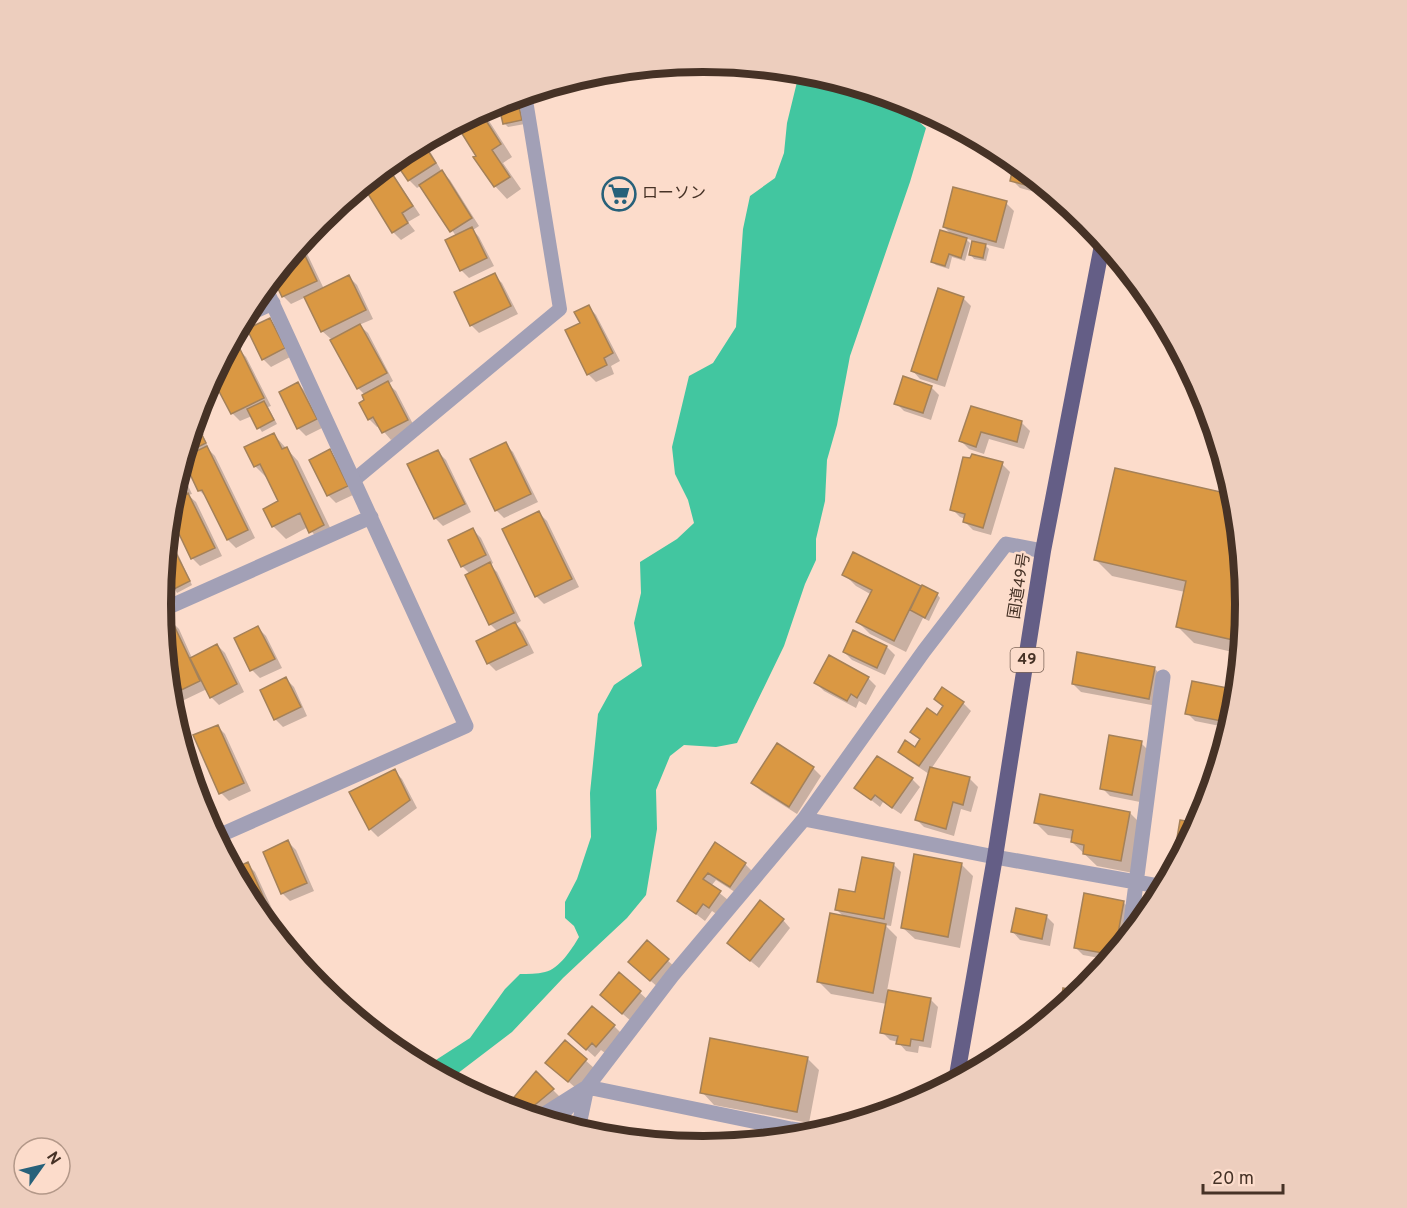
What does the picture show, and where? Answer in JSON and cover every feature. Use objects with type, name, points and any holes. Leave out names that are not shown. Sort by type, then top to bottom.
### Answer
[{"type":"highway","name":"国道49号","points":[[958,1071],[995,858],[1043,551],[1101,251]]},
{"type":"street","points":[[224,834],[465,726],[270,296]]},
{"type":"street","points":[[261,308],[273,303]]},
{"type":"street","points":[[171,606],[371,517]]},
{"type":"street","points":[[560,1116],[587,1087],[672,976],[804,819],[924,651],[1006,544],[1043,551]]},
{"type":"street","points":[[1131,921],[1163,677]]},
{"type":"street","points":[[804,819],[995,858],[1155,886]]},
{"type":"street","points":[[580,1121],[587,1087]]},
{"type":"street","points":[[547,1112],[587,1087],[789,1129]]},
{"type":"lane","points":[[354,480],[560,309],[526,102]]},
{"type":"shaded area","points":[[797,82],[875,100],[908,113],[926,128],[910,182],[850,356],[837,425],[827,460],[825,501],[816,539],[816,560],[805,584],[784,646],[737,743],[716,747],[684,745],[670,756],[656,790],[657,829],[646,895],[627,918],[563,978],[512,1032],[456,1075],[433,1062],[470,1038],[505,989],[520,974],[545,972],[555,967],[565,958],[579,937],[574,926],[565,918],[565,902],[577,879],[591,837],[590,793],[598,714],[614,685],[642,666],[634,623],[641,593],[640,562],[677,539],[694,523],[688,500],[675,474],[672,447],[689,376],[713,363],[736,327],[743,229],[750,196],[775,178],[784,153],[787,123]]},
{"type":"building","points":[[519,105],[522,120],[503,124],[500,112]]},
{"type":"building","points":[[485,119],[501,144],[492,150],[510,177],[494,187],[473,157],[476,156],[460,131]]},
{"type":"building","points":[[427,149],[436,163],[408,181],[399,168]]},
{"type":"building","points":[[442,170],[472,218],[450,232],[419,185]]},
{"type":"building","points":[[1012,171],[1033,187],[1010,181]]},
{"type":"building","points":[[392,173],[413,206],[402,213],[408,223],[392,233],[367,192]]},
{"type":"building","points":[[953,187],[1007,201],[996,242],[943,227]]},
{"type":"building","points":[[472,227],[487,258],[460,271],[445,240]]},
{"type":"building","points":[[940,230],[967,238],[961,258],[949,254],[945,266],[931,262]]},
{"type":"building","points":[[972,241],[986,244],[983,258],[969,255]]},
{"type":"building","points":[[304,253],[317,281],[282,297],[277,286]]},
{"type":"building","points":[[495,273],[511,306],[470,326],[454,292]]},
{"type":"building","points":[[349,275],[366,310],[321,332],[304,297]]},
{"type":"building","points":[[938,288],[964,297],[937,380],[911,371]]},
{"type":"building","points":[[589,305],[613,353],[604,358],[607,365],[587,375],[565,330],[580,323],[574,312]]},
{"type":"building","points":[[270,318],[285,348],[262,360],[248,330]]},
{"type":"building","points":[[360,324],[387,373],[357,389],[330,340]]},
{"type":"building","points":[[238,348],[264,398],[231,414],[217,388]]},
{"type":"building","points":[[903,376],[932,386],[923,413],[894,404]]},
{"type":"building","points":[[388,381],[408,420],[382,433],[373,417],[368,420],[359,403],[364,400],[362,395]]},
{"type":"building","points":[[298,382],[317,419],[297,429],[279,392]]},
{"type":"building","points":[[264,401],[274,420],[257,429],[247,409]]},
{"type":"building","points":[[971,406],[1022,421],[1017,442],[981,432],[976,447],[959,441]]},
{"type":"building","points":[[200,432],[206,443],[195,448]]},
{"type":"building","points":[[274,433],[282,449],[287,447],[324,525],[309,533],[300,513],[272,527],[263,509],[278,501],[260,464],[254,467],[244,447]]},
{"type":"building","points":[[506,442],[531,494],[495,511],[470,459]]},
{"type":"building","points":[[207,446],[248,530],[227,540],[202,490],[198,491],[189,471],[194,452]]},
{"type":"building","points":[[330,449],[348,486],[327,496],[309,460]]},
{"type":"building","points":[[438,450],[465,504],[434,519],[407,464]]},
{"type":"building","points":[[972,454],[1003,462],[983,528],[963,522],[965,514],[950,510],[963,457],[970,458]]},
{"type":"building","points":[[1115,468],[1223,493],[1234,569],[1236,604],[1234,640],[1176,627],[1186,581],[1094,560]]},
{"type":"building","points":[[188,493],[215,548],[191,559],[177,530],[183,495]]},
{"type":"building","points":[[539,511],[572,579],[535,597],[502,529]]},
{"type":"building","points":[[473,528],[486,555],[461,567],[448,540]]},
{"type":"building","points":[[175,550],[190,581],[172,590],[173,569]]},
{"type":"building","points":[[853,552],[921,586],[894,641],[856,622],[872,590],[842,575]]},
{"type":"building","points":[[490,562],[514,613],[489,625],[465,575]]},
{"type":"building","points":[[922,585],[938,593],[925,618],[910,610]]},
{"type":"building","points":[[172,621],[200,681],[179,691]]},
{"type":"building","points":[[515,622],[527,645],[487,664],[476,641]]},
{"type":"building","points":[[258,626],[275,659],[250,671],[234,638]]},
{"type":"building","points":[[853,630],[887,646],[877,668],[843,652]]},
{"type":"building","points":[[217,644],[237,684],[210,698],[190,658]]},
{"type":"building","points":[[1077,652],[1155,667],[1149,699],[1072,684]]},
{"type":"building","points":[[829,655],[869,677],[857,698],[851,694],[847,701],[814,683]]},
{"type":"building","points":[[286,677],[301,707],[274,720],[260,690]]},
{"type":"building","points":[[1192,681],[1228,688],[1222,721],[1185,714]]},
{"type":"building","points":[[942,687],[964,702],[919,766],[898,752],[905,740],[915,747],[920,739],[910,732],[927,708],[937,715],[943,706],[934,699]]},
{"type":"building","points":[[218,725],[244,783],[219,794],[193,735]]},
{"type":"building","points":[[1109,735],[1142,741],[1132,795],[1100,789]]},
{"type":"building","points":[[777,743],[814,767],[789,807],[751,783]]},
{"type":"building","points":[[877,756],[913,778],[892,808],[875,795],[871,800],[854,788]]},
{"type":"building","points":[[930,767],[970,777],[963,805],[953,802],[946,829],[915,820]]},
{"type":"building","points":[[395,769],[410,800],[369,830],[349,792]]},
{"type":"building","points":[[1040,794],[1130,812],[1121,861],[1083,854],[1084,845],[1071,842],[1073,830],[1034,823]]},
{"type":"building","points":[[1180,820],[1189,821],[1178,844],[1176,844]]},
{"type":"building","points":[[288,840],[307,883],[281,894],[263,852]]},
{"type":"building","points":[[715,842],[746,863],[730,887],[708,873],[703,879],[721,891],[709,908],[703,904],[696,914],[677,901]]},
{"type":"building","points":[[914,854],[962,863],[948,937],[901,928]]},
{"type":"building","points":[[862,857],[894,863],[884,919],[835,910],[839,889],[855,892]]},
{"type":"building","points":[[248,862],[267,905],[265,906],[261,900],[241,865]]},
{"type":"building","points":[[1084,893],[1124,901],[1117,938],[1104,953],[1074,948]]},
{"type":"building","points":[[760,900],[784,919],[750,961],[727,943]]},
{"type":"building","points":[[1016,908],[1047,915],[1042,939],[1011,932]]},
{"type":"building","points":[[830,913],[886,924],[873,993],[817,982]]},
{"type":"building","points":[[647,940],[669,959],[650,981],[628,962]]},
{"type":"building","points":[[619,972],[641,991],[622,1014],[600,995]]},
{"type":"building","points":[[1063,988],[1070,989],[1062,997]]},
{"type":"building","points":[[888,990],[931,998],[923,1041],[911,1039],[910,1046],[896,1044],[898,1036],[880,1033]]},
{"type":"building","points":[[592,1006],[615,1025],[596,1047],[592,1043],[586,1050],[568,1034]]},
{"type":"building","points":[[710,1038],[808,1057],[797,1112],[700,1093]]},
{"type":"building","points":[[565,1040],[587,1059],[568,1082],[545,1063]]},
{"type":"building","points":[[536,1071],[554,1089],[531,1108],[511,1100]]},
{"type":"place","name":"ローソン","points":[[619,194]]}]
